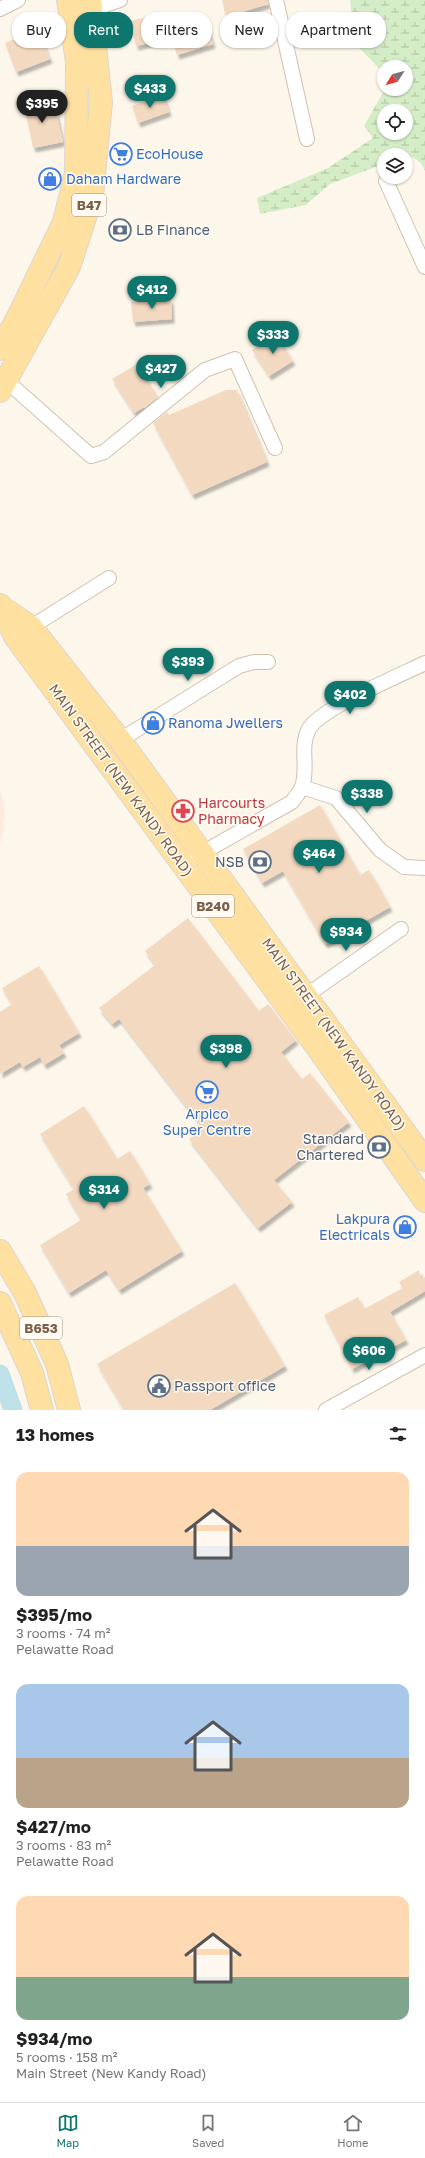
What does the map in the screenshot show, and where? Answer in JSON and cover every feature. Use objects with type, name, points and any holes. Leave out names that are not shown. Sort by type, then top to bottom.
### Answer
[{"type":"main road","name":"B47","points":[[0,349],[16,321],[64,222],[76,173],[77,62],[68,0]]},
{"type":"main road","name":"B47","points":[[2,382],[69,267],[92,196],[101,102],[90,5]]},
{"type":"main road","name":"MAIN STREET (NEW KANDY ROAD)","points":[[2,607],[31,627],[120,740],[425,1160]]},
{"type":"main road","name":"MAIN STREET (NEW KANDY ROAD)","points":[[2,607],[16,638],[319,1050],[425,1201]]},
{"type":"main road","name":"B653","points":[[0,1251],[25,1293],[57,1364],[69,1410]]},
{"type":"main road","name":"B653","points":[[0,1303],[32,1373],[42,1410]]},
{"type":"street","points":[[0,9],[18,0]]},
{"type":"street","points":[[90,5],[120,0]]},
{"type":"street","points":[[276,0],[307,139]]},
{"type":"street","points":[[387,184],[425,267]]},
{"type":"street","points":[[2,382],[92,456],[104,452],[205,370],[235,359],[275,448]]},
{"type":"street","points":[[31,627],[109,578]]},
{"type":"street","points":[[120,740],[239,666],[254,662],[268,662]]},
{"type":"street","points":[[184,866],[201,853],[292,802],[302,787],[305,772],[304,749],[309,729],[325,713],[425,663]]},
{"type":"street","points":[[302,787],[336,798],[380,850],[404,867],[425,868]]},
{"type":"street","points":[[307,996],[401,929]]},
{"type":"street","points":[[326,1410],[425,1354]]},
{"type":"shaded area","points":[[0,789],[5,812],[0,847]]},
{"type":"green space","points":[[350,0],[425,0],[425,171],[422,165],[413,158],[413,148],[377,148],[377,167],[330,184],[306,205],[260,214],[257,198],[328,168],[373,138],[364,126],[381,96],[413,96],[413,60],[377,60],[377,66],[359,48],[386,48],[386,12],[351,12]]},
{"type":"building","points":[[222,0],[268,0],[268,4],[242,12],[225,12]]},
{"type":"building","points":[[141,18],[141,45],[136,46],[133,34],[133,20]]},
{"type":"building","points":[[12,40],[12,48],[45,48],[50,59],[16,72],[5,43]]},
{"type":"building","points":[[175,48],[200,48],[177,55]]},
{"type":"building","points":[[163,95],[169,112],[138,123],[132,106]]},
{"type":"building","points":[[40,97],[45,114],[56,112],[63,142],[33,148],[23,100]]},
{"type":"building","points":[[171,299],[172,319],[133,322],[131,302]]},
{"type":"building","points":[[276,334],[293,361],[269,376],[252,350]]},
{"type":"building","points":[[137,364],[158,397],[144,408],[134,413],[112,379]]},
{"type":"building","points":[[226,390],[237,390],[267,462],[192,495],[153,423],[167,412],[169,415]]},
{"type":"building","points":[[320,805],[360,875],[369,870],[390,907],[325,944],[283,871],[262,883],[243,849]]},
{"type":"building","name":"Arpico Super Centre","points":[[188,918],[259,1011],[268,1004],[296,1040],[281,1052],[302,1079],[310,1073],[349,1122],[274,1180],[292,1202],[258,1228],[189,1139],[203,1128],[119,1019],[112,1024],[99,1008],[155,965],[145,951]]},
{"type":"building","points":[[39,966],[79,1033],[59,1045],[64,1053],[44,1065],[40,1057],[23,1067],[20,1062],[0,1074],[0,1012],[12,1004],[2,988]]},
{"type":"building","points":[[84,1106],[117,1159],[130,1151],[150,1184],[143,1188],[182,1251],[119,1290],[106,1270],[69,1293],[40,1245],[81,1220],[66,1194],[74,1189],[40,1134]]},
{"type":"building","points":[[419,1270],[421,1279],[425,1277],[425,1291],[390,1312],[406,1340],[352,1369],[324,1315],[358,1297],[364,1309],[403,1288],[399,1282]]},
{"type":"building","points":[[235,1283],[285,1366],[210,1410],[124,1410],[97,1364]]},
{"type":"waterway","points":[[0,1374],[13,1410]]},
{"type":"place","name":"EcoHouse","points":[[121,154]]},
{"type":"place","name":"Daham Hardware","points":[[50,179]]},
{"type":"place","name":"LB Finance","points":[[120,230]]},
{"type":"place","name":"Ranoma Jwellers","points":[[153,723]]},
{"type":"place","name":"Harcourts Pharmacy","points":[[183,811]]},
{"type":"place","name":"NSB","points":[[260,862]]},
{"type":"place","name":"Arpico Super Centre","points":[[207,1092]]},
{"type":"place","name":"Standard Chartered","points":[[379,1147]]},
{"type":"place","name":"Lakpura Electricals","points":[[405,1227]]},
{"type":"place","name":"Passport office","points":[[159,1386]]}]
